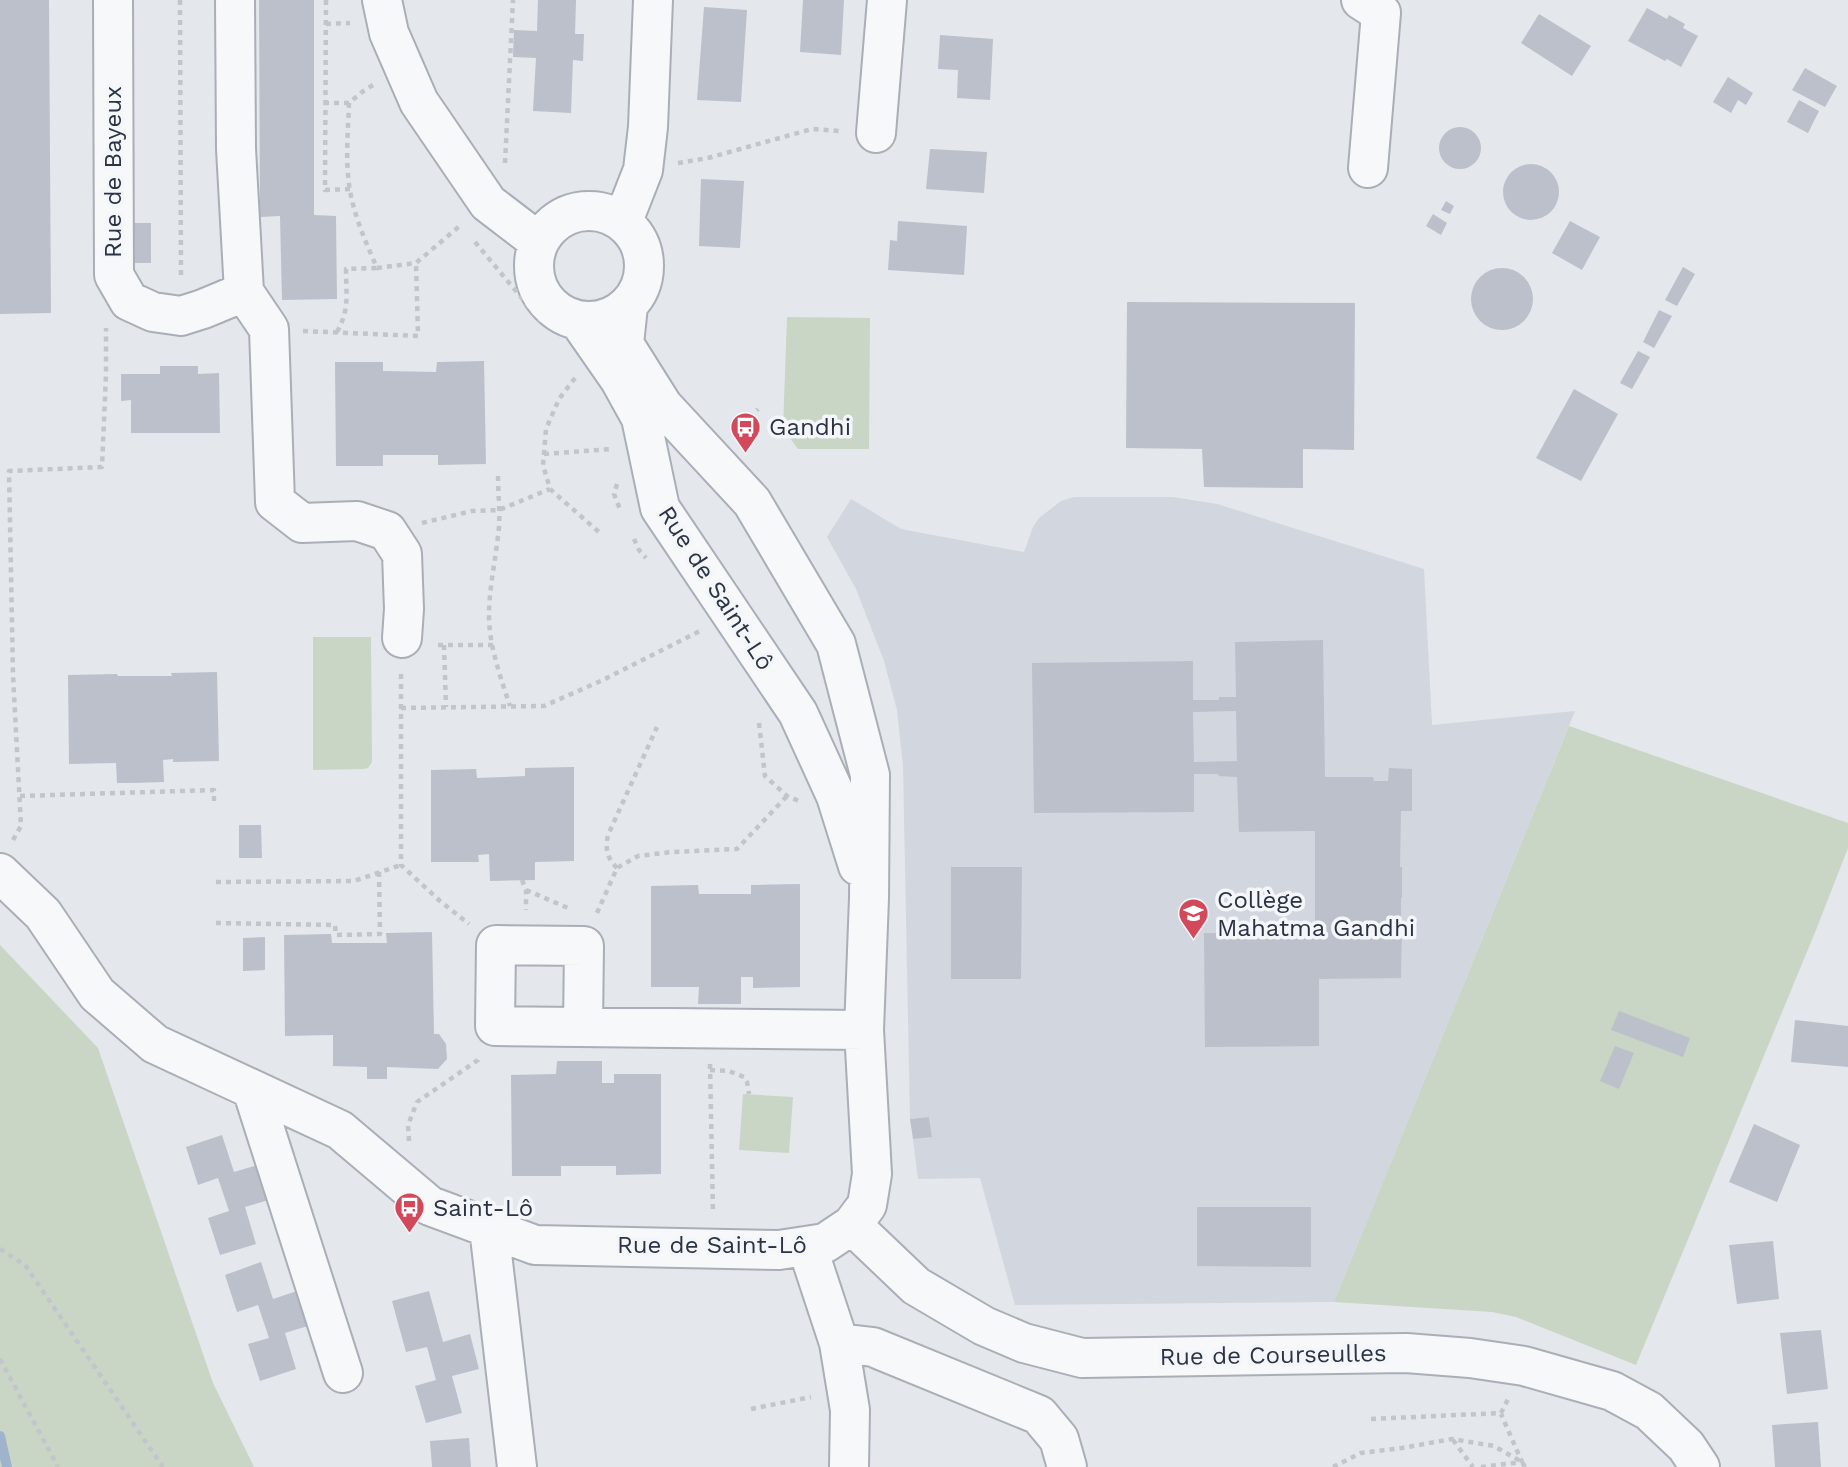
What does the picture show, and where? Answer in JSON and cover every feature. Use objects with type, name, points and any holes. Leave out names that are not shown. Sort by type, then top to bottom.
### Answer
[{"type":"street","name":"Rue de Bayeux","points":[[113,0],[114,275],[129,301]]},
{"type":"street","points":[[235,0],[236,149],[244,292],[269,329],[275,502],[302,523],[357,522],[387,531],[402,554],[404,609],[420,642]]},
{"type":"street","points":[[382,0],[389,33],[419,102],[488,202],[539,242]]},
{"type":"street","points":[[623,221],[643,170],[648,127],[653,0]]},
{"type":"street","points":[[876,133],[887,0]]},
{"type":"street","points":[[1361,0],[1381,13],[1368,168]]},
{"type":"street","points":[[576,212],[605,212],[623,221],[639,239],[646,262],[642,286],[628,306],[614,316],[597,321],[579,321],[563,315],[550,305],[540,291],[534,275],[534,258],[539,242],[550,226],[576,212]]},
{"type":"street","points":[[129,301],[153,312],[181,316],[244,292]]},
{"type":"street","name":"Rue de Saint-Lô","points":[[5,860],[97,994],[155,1044],[340,1130],[430,1206],[535,1245],[779,1250],[825,1243],[852,1225],[867,1205],[872,1174],[864,1030],[870,775],[836,644],[752,502],[663,406],[624,344],[628,306]]},
{"type":"street","name":"Rue de Saint-Lô","points":[[579,321],[620,380],[641,418],[660,508],[798,713],[836,796],[869,898]]},
{"type":"street","points":[[810,740],[845,735],[858,727]]},
{"type":"street","points":[[583,1027],[589,934],[496,946],[495,1026],[583,1027],[709,1028],[864,1030]]},
{"type":"street","points":[[252,1089],[343,1373]]},
{"type":"street","name":"Rue de Courseulles","points":[[852,1225],[916,1286],[984,1326],[1024,1343],[1082,1358],[1406,1353],[1524,1366],[1612,1391],[1649,1411],[1686,1446],[1700,1467]]},
{"type":"street","points":[[489,1228],[517,1467]]},
{"type":"street","points":[[807,1246],[839,1343],[850,1409],[849,1467]]},
{"type":"street","points":[[839,1343],[873,1347],[1039,1415],[1059,1439],[1067,1467]]},
{"type":"path","points":[[180,0],[181,316]]},
{"type":"path","points":[[326,0],[326,190],[350,189]]},
{"type":"path","points":[[324,103],[349,103]]},
{"type":"path","points":[[643,170],[708,158],[812,129],[876,133]]},
{"type":"path","points":[[269,329],[418,336],[416,262]]},
{"type":"path","points":[[337,332],[347,302],[346,269],[377,268]]},
{"type":"path","points":[[5,860],[21,826],[13,675],[9,471],[102,467],[106,326],[129,301]]},
{"type":"path","points":[[582,369],[559,399],[545,429],[542,465],[550,489],[600,533]]},
{"type":"path","points":[[544,454],[612,449]]},
{"type":"path","points":[[498,476],[498,536],[491,577],[489,619],[500,679],[510,706]]},
{"type":"path","points":[[387,531],[472,511],[499,510],[550,489]]},
{"type":"path","points":[[401,708],[544,706],[603,680],[704,629]]},
{"type":"path","points":[[493,645],[420,642],[401,708],[401,865],[496,946]]},
{"type":"path","points":[[444,645],[446,707]]},
{"type":"path","points":[[617,869],[605,849],[608,835],[657,727]]},
{"type":"path","points":[[20,796],[214,790],[214,804]]},
{"type":"path","points":[[526,890],[559,903],[589,934],[617,869],[638,856],[737,849],[787,796]]},
{"type":"path","points":[[216,882],[354,881],[401,865]]},
{"type":"path","points":[[216,923],[335,925],[336,935],[380,934],[379,872]]},
{"type":"path","points":[[399,1180],[410,1151],[408,1125],[417,1102],[478,1060],[495,1026]]},
{"type":"path","points":[[709,1028],[714,1247]]},
{"type":"path","points":[[710,1070],[729,1071],[744,1077],[749,1094]]},
{"type":"path","points":[[0,1249],[25,1265],[163,1467]]},
{"type":"path","points":[[0,1359],[58,1467]]},
{"type":"path","points":[[1523,1465],[1501,1413],[1524,1366]]},
{"type":"path","points":[[751,1409],[847,1389]]},
{"type":"path","points":[[1371,1419],[1501,1413]]},
{"type":"path","points":[[1333,1467],[1361,1453],[1452,1439],[1494,1446],[1523,1465]]},
{"type":"path","points":[[1452,1439],[1473,1467]]},
{"type":"path","points":[[1481,1467],[1523,1465]]},
{"type":"shaded area","name":"Collège Mahatma Gandhi","points":[[1074,497],[1173,497],[1217,504],[1424,569],[1432,725],[1575,711],[1334,1302],[1015,1305],[980,1178],[918,1179],[913,1139],[932,1136],[929,1117],[910,1119],[903,766],[897,710],[884,661],[856,589],[827,537],[851,499],[901,529],[1024,552],[1039,518],[1061,501]]},
{"type":"green space","points":[[787,317],[870,318],[869,449],[798,449],[783,429]]},
{"type":"green space","points":[[313,637],[371,637],[372,762],[368,768],[313,770]]},
{"type":"green space","points":[[1569,726],[1848,823],[1848,848],[1816,930],[1636,1365],[1516,1317],[1492,1312],[1334,1302]]},
{"type":"green space","points":[[0,945],[98,1048],[213,1383],[254,1467],[0,1467]]},
{"type":"green space","points":[[743,1094],[793,1097],[789,1153],[739,1150]]},
{"type":"building","points":[[0,0],[49,0],[51,313],[0,314]]},
{"type":"building","points":[[259,0],[314,0],[314,215],[336,216],[337,299],[282,300],[280,216],[260,217]]},
{"type":"building","points":[[538,0],[576,0],[575,34],[584,34],[583,61],[573,60],[571,113],[533,111],[536,58],[513,57],[514,30],[537,31]]},
{"type":"building","points":[[803,0],[844,0],[841,55],[800,52]]},
{"type":"building","points":[[704,7],[747,10],[741,102],[697,100]]},
{"type":"building","points":[[1647,8],[1667,19],[1669,15],[1685,24],[1683,28],[1698,36],[1681,67],[1628,41]]},
{"type":"building","points":[[1539,14],[1591,46],[1572,76],[1521,43]]},
{"type":"building","points":[[940,35],[993,39],[990,100],[957,98],[958,70],[938,69]]},
{"type":"building","points":[[1805,68],[1837,86],[1825,107],[1792,90]]},
{"type":"building","points":[[1728,77],[1753,93],[1746,105],[1738,100],[1731,113],[1713,102]]},
{"type":"building","points":[[1799,100],[1819,111],[1808,133],[1787,122]]},
{"type":"building","points":[[1460,127],[1475,133],[1481,148],[1475,163],[1460,169],[1445,163],[1439,148],[1445,133]]},
{"type":"building","points":[[930,149],[987,152],[984,193],[926,189]]},
{"type":"building","points":[[1525,164],[1537,164],[1551,172],[1559,186],[1557,203],[1551,212],[1537,220],[1525,220],[1508,208],[1503,198],[1503,186],[1515,169]]},
{"type":"building","points":[[701,179],[744,181],[740,248],[699,246]]},
{"type":"building","points":[[1446,201],[1454,206],[1450,214],[1441,210]]},
{"type":"building","points":[[1433,214],[1447,223],[1441,235],[1426,226]]},
{"type":"building","points":[[898,221],[967,226],[964,275],[888,270],[890,240],[897,241]]},
{"type":"building","points":[[1570,221],[1600,237],[1582,270],[1552,253]]},
{"type":"building","points":[[123,223],[151,223],[151,263],[123,263]]},
{"type":"building","points":[[1683,267],[1695,274],[1677,306],[1665,300]]},
{"type":"building","points":[[1502,268],[1524,277],[1533,299],[1524,321],[1502,330],[1480,321],[1471,299],[1480,277]]},
{"type":"building","points":[[1127,302],[1355,303],[1354,450],[1303,449],[1303,488],[1204,487],[1202,449],[1126,448]]},
{"type":"building","points":[[1659,310],[1672,316],[1654,348],[1643,342]]},
{"type":"building","points":[[1638,351],[1650,357],[1632,389],[1620,383]]},
{"type":"building","points":[[484,361],[486,464],[438,465],[438,455],[383,455],[383,466],[336,466],[335,362],[383,362],[383,371],[436,372],[437,362]]},
{"type":"building","points":[[160,366],[198,366],[198,374],[219,373],[220,433],[131,433],[131,400],[121,401],[121,374],[160,374]]},
{"type":"building","points":[[1574,389],[1618,414],[1581,481],[1536,458]]},
{"type":"building","points":[[1323,640],[1325,777],[1373,777],[1374,781],[1388,781],[1389,768],[1412,769],[1412,811],[1401,811],[1401,978],[1319,979],[1319,1046],[1205,1047],[1204,933],[1315,932],[1315,831],[1239,832],[1237,777],[1218,774],[1194,774],[1194,812],[1034,813],[1032,663],[1193,661],[1193,700],[1219,700],[1219,697],[1236,697],[1235,642]],"holes":[[[1236,711],[1237,761],[1194,762],[1193,712]]]},
{"type":"building","points":[[217,672],[219,761],[163,760],[164,782],[132,783],[117,783],[116,763],[69,764],[68,675],[172,676],[171,673]]},
{"type":"building","points":[[574,767],[574,861],[535,862],[535,880],[490,881],[489,854],[478,855],[479,862],[431,862],[431,770],[476,769],[477,778],[525,776],[525,768]]},
{"type":"building","points":[[239,825],[261,825],[262,858],[239,858]]},
{"type":"building","points":[[951,867],[1022,867],[1021,979],[951,979]]},
{"type":"building","points":[[800,884],[800,987],[753,988],[753,977],[741,977],[741,1004],[698,1004],[699,987],[651,987],[651,886],[698,885],[699,894],[751,894],[751,885]]},
{"type":"building","points":[[432,932],[434,1034],[439,1034],[446,1044],[447,1059],[438,1069],[387,1067],[387,1079],[367,1079],[367,1067],[333,1066],[333,1035],[285,1036],[284,935],[331,934],[332,943],[387,943],[386,933]]},
{"type":"building","points":[[265,937],[265,970],[243,971],[243,938]]},
{"type":"building","points":[[1619,1011],[1690,1038],[1683,1057],[1611,1030]]},
{"type":"building","points":[[1795,1020],[1848,1026],[1848,1067],[1791,1062]]},
{"type":"building","points":[[1615,1046],[1634,1053],[1619,1089],[1600,1081]]},
{"type":"building","points":[[557,1061],[602,1061],[602,1083],[614,1083],[614,1074],[661,1074],[661,1174],[616,1175],[616,1166],[561,1166],[561,1176],[512,1176],[511,1075],[556,1074]]},
{"type":"building","points":[[929,1117],[932,1137],[913,1139],[910,1119]]},
{"type":"building","points":[[1754,1124],[1800,1145],[1777,1202],[1729,1182]]},
{"type":"building","points":[[222,1135],[234,1172],[261,1164],[272,1199],[245,1207],[256,1244],[220,1255],[208,1218],[229,1211],[218,1178],[198,1185],[186,1147]]},
{"type":"building","points":[[1197,1207],[1311,1207],[1311,1267],[1197,1266]]},
{"type":"building","points":[[1773,1241],[1779,1299],[1737,1304],[1729,1245]]},
{"type":"building","points":[[261,1262],[273,1299],[300,1290],[311,1325],[285,1333],[296,1369],[260,1381],[248,1344],[269,1338],[258,1305],[237,1312],[225,1275]]},
{"type":"building","points":[[429,1291],[443,1342],[470,1334],[479,1369],[452,1376],[462,1413],[426,1423],[415,1386],[436,1380],[427,1347],[406,1352],[392,1301]]},
{"type":"building","points":[[1821,1330],[1828,1389],[1787,1394],[1780,1333]]},
{"type":"building","points":[[1818,1422],[1821,1467],[1775,1467],[1772,1425]]},
{"type":"building","points":[[469,1438],[471,1467],[432,1467],[430,1441]]},
{"type":"waterway","points":[[0,1436],[7,1467]]},
{"type":"place","name":"Gandhi","points":[[746,454]]},
{"type":"place","name":"Collège Mahatma Gandhi","points":[[1194,941]]},
{"type":"place","name":"Saint-Lô","points":[[410,1235]]}]
